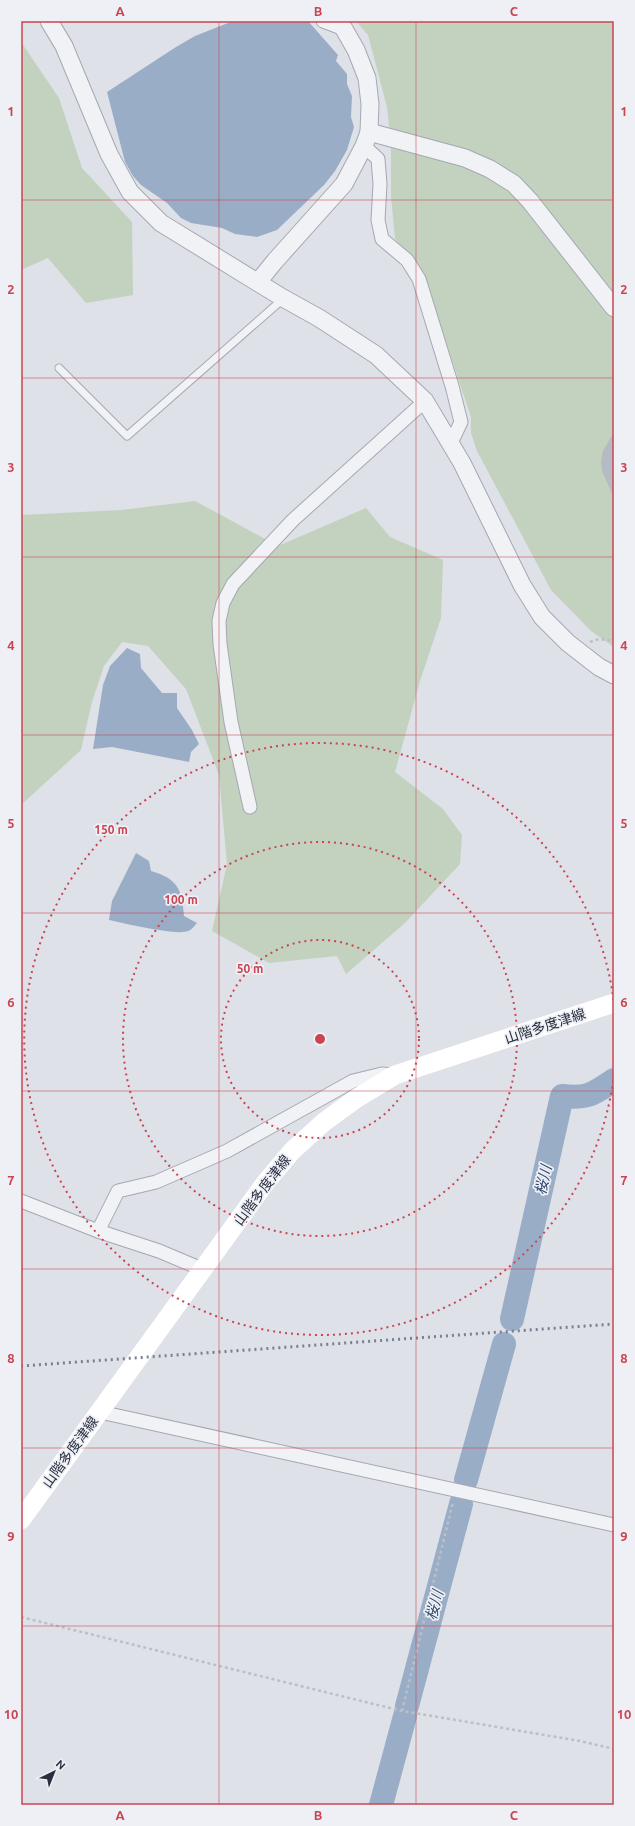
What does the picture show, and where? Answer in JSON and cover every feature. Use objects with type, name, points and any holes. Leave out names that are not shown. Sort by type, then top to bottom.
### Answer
[{"type":"main road","name":"山階多度津線","points":[[22,1516],[204,1270],[266,1182],[292,1151],[324,1122],[357,1098],[395,1075],[614,1003]]},
{"type":"street","points":[[49,21],[64,46],[109,154],[130,192],[162,222],[283,298],[319,318],[376,356],[425,401],[451,443],[522,585],[542,616],[575,648],[599,667],[614,675]]},
{"type":"street","points":[[258,282],[344,184],[367,139],[370,104],[367,78],[356,50],[341,25],[323,21]]},
{"type":"street","points":[[367,139],[465,158],[490,169],[514,184],[530,201],[614,308]]},
{"type":"street","points":[[367,139],[378,159],[380,184],[378,220],[382,239],[407,260],[420,279],[452,386],[461,422],[451,443]]},
{"type":"street","points":[[250,807],[231,722],[220,644],[219,622],[223,603],[233,584],[293,520],[425,401]]},
{"type":"street","points":[[98,1231],[118,1191],[156,1182],[228,1151],[353,1080],[382,1074],[395,1075]]},
{"type":"street","points":[[21,1201],[98,1231],[159,1251],[204,1270]]},
{"type":"street","points":[[100,1412],[456,1489],[614,1525]]},
{"type":"lane","points":[[59,368],[127,436],[283,298]]},
{"type":"path","points":[[575,648],[599,638],[614,642]]},
{"type":"path","points":[[402,1711],[456,1489]]},
{"type":"path","points":[[21,1617],[402,1711],[580,1741],[614,1749]]},
{"type":"green space","points":[[356,21],[614,21],[614,647],[591,631],[551,590],[477,451],[471,433],[471,417],[424,276],[409,254],[395,239],[391,196],[391,144],[387,107],[368,35]]},
{"type":"green space","points":[[21,42],[59,98],[82,168],[132,222],[133,295],[86,303],[48,258],[21,270]]},
{"type":"green space","points":[[195,501],[278,546],[366,508],[390,537],[443,560],[441,618],[420,681],[395,772],[443,809],[462,835],[460,864],[405,923],[346,974],[337,956],[269,963],[212,931],[227,864],[219,775],[186,689],[148,646],[122,642],[104,666],[92,702],[81,750],[21,805],[21,515],[121,510]]},
{"type":"water","points":[[233,21],[308,21],[338,55],[336,61],[347,74],[347,84],[352,96],[351,117],[354,127],[347,150],[335,171],[324,185],[277,230],[257,237],[235,234],[222,228],[191,223],[181,218],[167,203],[141,185],[133,176],[125,162],[107,92],[195,36]]},
{"type":"water","points":[[127,648],[140,654],[141,668],[162,693],[177,693],[177,708],[192,730],[199,744],[191,752],[189,762],[112,747],[93,749],[103,685],[110,666]]},
{"type":"water","points":[[136,853],[149,861],[151,871],[167,878],[177,886],[182,899],[184,916],[197,923],[191,930],[182,932],[162,931],[109,920],[112,901]]},
{"type":"building","points":[[614,432],[614,498],[602,471],[601,461],[603,451]]},
{"type":"waterway","name":"桜川","points":[[512,1319],[562,1096],[584,1096],[601,1089],[614,1080]]},
{"type":"waterway","name":"桜川","points":[[466,1480],[504,1344]]},
{"type":"waterway","name":"桜川","points":[[407,1706],[461,1504]]},
{"type":"waterway","name":"桜川","points":[[381,1805],[405,1716]]},
{"type":"railway","points":[[21,1366],[614,1324]]}]
